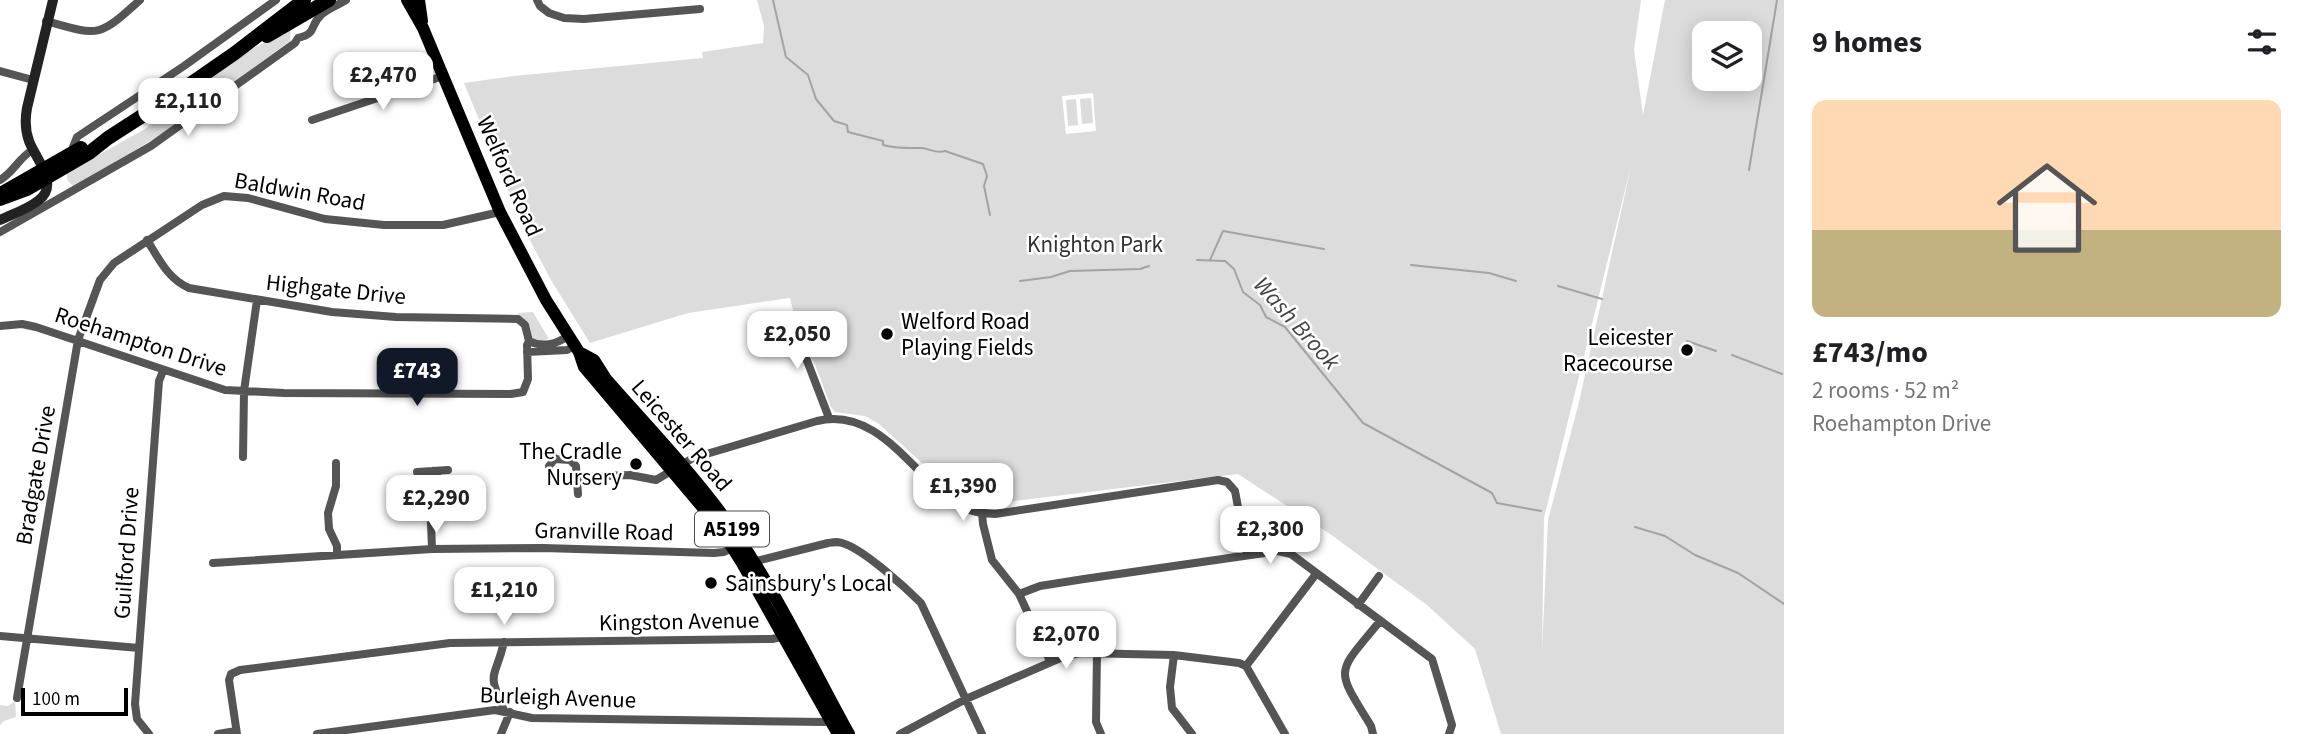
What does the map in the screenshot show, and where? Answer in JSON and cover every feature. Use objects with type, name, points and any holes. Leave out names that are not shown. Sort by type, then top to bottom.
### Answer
[{"type":"highway","points":[[44,173],[89,153],[234,53],[304,0]]},
{"type":"highway","points":[[234,53],[329,0]]},
{"type":"highway","points":[[0,197],[27,189],[71,152],[108,138]]},
{"type":"main road","name":"Welford Road","points":[[407,0],[423,28],[500,212],[534,280],[574,345]]},
{"type":"main road","name":"Welford Road","points":[[419,0],[423,28]]},
{"type":"main road","name":"Leicester Road","points":[[574,345],[594,360],[676,467],[712,500],[834,717],[849,734]]},
{"type":"main road","name":"Leicester Road","points":[[736,545],[753,562],[789,635]]},
{"type":"main road","name":"Leicester Road","points":[[834,717],[838,734]]},
{"type":"street","points":[[0,220],[40,199],[46,192],[44,173],[26,126],[33,80],[53,0]]},
{"type":"street","points":[[46,21],[84,32],[99,32],[140,0]]},
{"type":"street","points":[[71,152],[77,137],[184,66],[275,0]]},
{"type":"street","points":[[0,232],[150,146],[295,43],[298,38],[313,31],[320,16],[346,0]]},
{"type":"street","points":[[537,0],[549,13],[564,18],[584,19],[700,9]]},
{"type":"street","points":[[288,24],[296,30],[298,38]]},
{"type":"street","points":[[0,71],[33,80]]},
{"type":"street","points":[[312,120],[443,76]]},
{"type":"street","points":[[0,180],[33,150]]},
{"type":"street","name":"Baldwin Road","points":[[78,340],[94,293],[105,272],[124,254],[212,200],[224,196],[248,198],[325,219],[384,225],[443,225],[500,212]]},
{"type":"street","name":"Highgate Drive","points":[[147,240],[169,274],[177,283],[189,288],[332,312],[396,317],[513,317],[525,325],[528,347]]},
{"type":"street","points":[[243,457],[244,391],[257,300]]},
{"type":"street","name":"Roehampton Drive","points":[[0,326],[22,324],[78,340],[215,388],[284,393],[519,394],[527,385],[528,347]]},
{"type":"street","points":[[756,331],[792,346],[806,358],[829,418]]},
{"type":"street","name":"Bradgate Drive","points":[[17,698],[78,340]]},
{"type":"street","points":[[528,347],[574,345]]},
{"type":"street","name":"Guilford Drive","points":[[149,734],[140,726],[135,712],[159,381],[163,370]]},
{"type":"street","points":[[578,477],[630,475],[656,480],[703,455],[829,418],[864,426],[884,439],[957,505],[982,513],[995,514],[1218,480],[1232,486],[1235,491],[1247,555]]},
{"type":"street","points":[[550,450],[552,463],[566,459],[574,463],[577,469],[578,495]]},
{"type":"street","points":[[336,463],[336,486],[328,513],[328,529],[337,546],[338,555]]},
{"type":"street","points":[[417,472],[448,470]]},
{"type":"street","points":[[432,549],[431,523],[444,492],[441,481],[433,471]]},
{"type":"street","points":[[982,513],[992,560],[1019,594],[1050,661]]},
{"type":"street","points":[[753,562],[828,543],[839,542],[856,549],[921,603],[982,734]]},
{"type":"street","name":"Granville Road","points":[[213,563],[432,549],[543,548],[714,553],[736,545]]},
{"type":"street","points":[[1019,594],[1051,584],[1247,555],[1278,551],[1291,554],[1433,659],[1452,725],[1449,734]]},
{"type":"street","points":[[1247,666],[1316,575]]},
{"type":"street","points":[[1358,605],[1379,576]]},
{"type":"street","points":[[1373,734],[1345,682],[1344,671],[1348,661],[1380,621]]},
{"type":"street","name":"Kingston Avenue","points":[[237,733],[229,680],[231,674],[240,670],[450,643],[789,635]]},
{"type":"street","points":[[0,636],[139,648]]},
{"type":"street","points":[[501,734],[507,711],[494,691],[492,680],[504,642]]},
{"type":"street","points":[[900,734],[966,699],[1050,661],[1065,656],[1097,653],[1174,655],[1247,666],[1286,734]]},
{"type":"street","points":[[1097,653],[1096,722],[1101,734]]},
{"type":"street","points":[[1174,655],[1170,687],[1172,708],[1192,734]]},
{"type":"street","name":"Burleigh Avenue","points":[[317,734],[485,711],[507,711],[533,719],[834,717]]},
{"type":"street","points":[[218,734],[237,733]]},
{"type":"green space","name":"Knighton Park","points":[[757,0],[1641,0],[1634,50],[1643,115],[1665,0],[1784,0],[1784,734],[1501,734],[1475,649],[1427,605],[1330,534],[1238,474],[1006,502],[965,502],[879,424],[865,416],[835,412],[814,362],[802,346],[790,298],[688,313],[590,343],[551,280],[524,229],[464,83],[703,58],[702,52],[763,43],[764,26]],"holes":[[[1093,93],[1096,131],[1066,134],[1062,96]],[[1632,162],[1579,402],[1548,520],[1542,652],[1544,518]]]},
{"type":"green space","points":[[291,30],[290,41],[170,129],[74,187],[68,181],[66,173],[145,129],[236,58]]},
{"type":"green space","points":[[1091,98],[1093,123],[1082,124],[1080,99]]},
{"type":"green space","points":[[1076,99],[1078,125],[1068,126],[1066,100]]},
{"type":"green space","points":[[533,312],[549,339],[533,339],[529,325],[517,313]]},
{"type":"green space","points":[[15,701],[16,717],[0,725],[0,705],[8,706]]},
{"type":"waterway","name":"Wash Brook","points":[[773,0],[786,57],[808,75],[816,99],[834,121],[847,125],[848,132],[883,141],[883,145],[945,151],[983,164],[987,176],[984,186],[990,215]]},
{"type":"waterway","points":[[1749,170],[1777,0]]},
{"type":"waterway","points":[[1210,260],[1223,231],[1324,249]]},
{"type":"waterway","name":"Wash Brook","points":[[1197,260],[1225,261],[1234,269],[1243,292],[1260,305],[1266,317],[1285,327],[1363,423],[1492,493],[1497,503],[1541,511]]},
{"type":"waterway","points":[[1411,265],[1489,273],[1516,281]]},
{"type":"waterway","name":"Wash Brook","points":[[1020,281],[1051,277],[1070,271],[1140,269],[1149,266]]},
{"type":"waterway","points":[[1558,286],[1602,299]]},
{"type":"waterway","points":[[1687,341],[1716,351]]},
{"type":"waterway","points":[[1732,355],[1782,374]]},
{"type":"waterway","name":"Wash Brook","points":[[1635,527],[1665,536],[1695,555],[1738,573],[1784,604]]},
{"type":"place","name":"Welford Road Playing Fields","points":[[887,334]]},
{"type":"place","name":"Leicester Racecourse","points":[[1687,350]]},
{"type":"place","name":"The Cradle Nursery","points":[[636,464]]},
{"type":"place","name":"Sainsbury's Local","points":[[711,583]]}]
